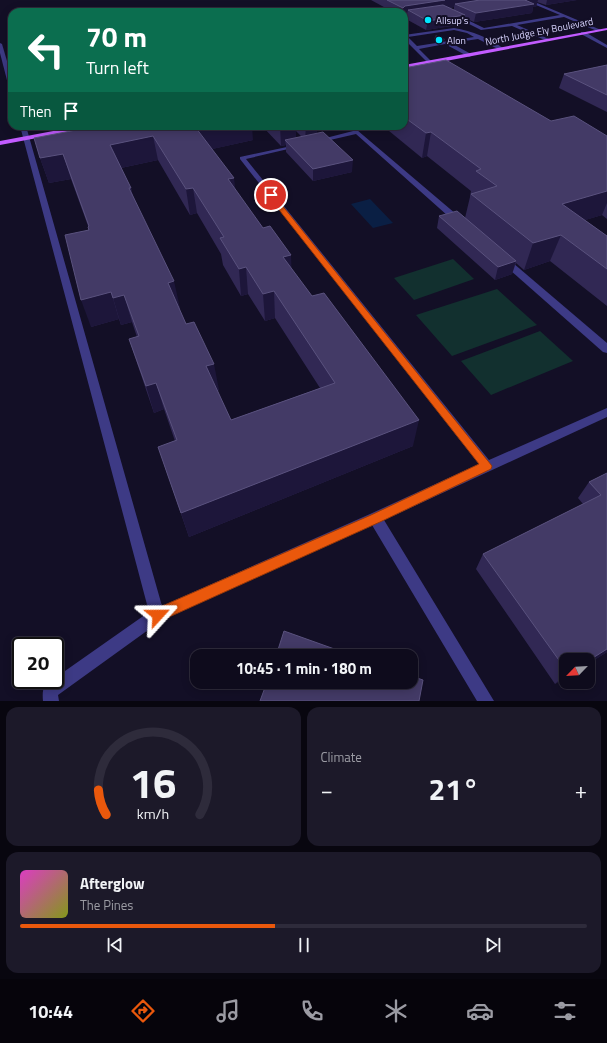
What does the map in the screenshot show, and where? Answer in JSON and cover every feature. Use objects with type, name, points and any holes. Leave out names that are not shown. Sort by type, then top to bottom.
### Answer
[{"type":"main road","name":"North Judge Ely Boulevard","points":[[408,66],[604,29]]},
{"type":"main road","points":[[0,143],[69,130]]},
{"type":"street","points":[[526,0],[564,16],[604,29]]},
{"type":"street","points":[[450,14],[483,29]]},
{"type":"street","points":[[468,32],[564,16]]},
{"type":"street","points":[[512,24],[547,40]]},
{"type":"street","points":[[408,35],[454,29],[468,32],[502,48]]},
{"type":"street","points":[[427,32],[435,37]]},
{"type":"street","points":[[583,33],[607,47]]},
{"type":"street","points":[[416,48],[480,37]]},
{"type":"street","points":[[408,40],[429,62]]},
{"type":"street","points":[[445,42],[469,55]]},
{"type":"street","points":[[0,44],[8,73]]},
{"type":"street","points":[[437,61],[444,65]]},
{"type":"street","points":[[24,130],[158,615]]},
{"type":"street","points":[[464,225],[357,132],[301,142],[242,158],[487,466]]},
{"type":"street","points":[[500,256],[607,349]]},
{"type":"street","points":[[51,701],[50,691],[158,615],[607,412]]},
{"type":"street","points":[[375,518],[486,701]]},
{"type":"green space","points":[[453,259],[474,279],[414,300],[394,278]]},
{"type":"green space","points":[[497,289],[537,325],[452,356],[416,315]]},
{"type":"green space","points":[[540,331],[573,361],[491,395],[461,361]]},
{"type":"water","points":[[370,199],[393,223],[373,228],[351,204]]},
{"type":"building","points":[[387,0],[445,0],[405,6],[403,8]]},
{"type":"building","points":[[480,0],[525,0],[534,4],[476,13],[455,4]]},
{"type":"building","points":[[443,5],[465,15],[428,21],[408,10]]},
{"type":"building","points":[[446,60],[551,121],[574,116],[607,136],[607,191],[562,204],[607,236],[607,269],[561,235],[533,243],[471,194],[497,186],[476,171],[481,169],[431,132],[426,133],[408,120],[408,67]]},
{"type":"building","points":[[607,65],[607,95],[564,74]]},
{"type":"building","points":[[76,130],[198,130],[234,178],[228,179],[263,228],[270,226],[291,255],[283,257],[312,296],[324,293],[419,420],[181,513],[158,447],[177,440],[156,383],[146,386],[129,339],[139,336],[124,295],[113,298],[111,292],[81,300],[65,235],[89,230],[89,226],[63,154],[40,158],[34,138]],"holes":[[[153,136],[186,189],[193,188],[224,237],[220,238],[239,269],[246,267],[263,294],[274,291],[335,383],[231,420],[206,366],[214,364],[194,322],[186,324],[168,283],[174,281],[110,145]]]},
{"type":"building","points":[[323,132],[353,160],[313,169],[285,140]]},
{"type":"building","points":[[457,211],[516,261],[498,267],[439,216]]},
{"type":"building","points":[[607,473],[607,649],[595,657],[595,653],[559,653],[559,660],[483,554],[601,495],[589,482]]},
{"type":"building","points":[[284,631],[334,649],[278,649]]},
{"type":"building","points":[[418,678],[423,680],[419,701],[260,701],[264,689],[418,689]]},
{"type":"tunnel","points":[[435,37],[444,41]]},
{"type":"place","name":"Allsup's","points":[[428,20]]},
{"type":"place","name":"Alon","points":[[439,40]]},
{"type":"route","points":[[158,615],[487,466],[271,195]]}]
